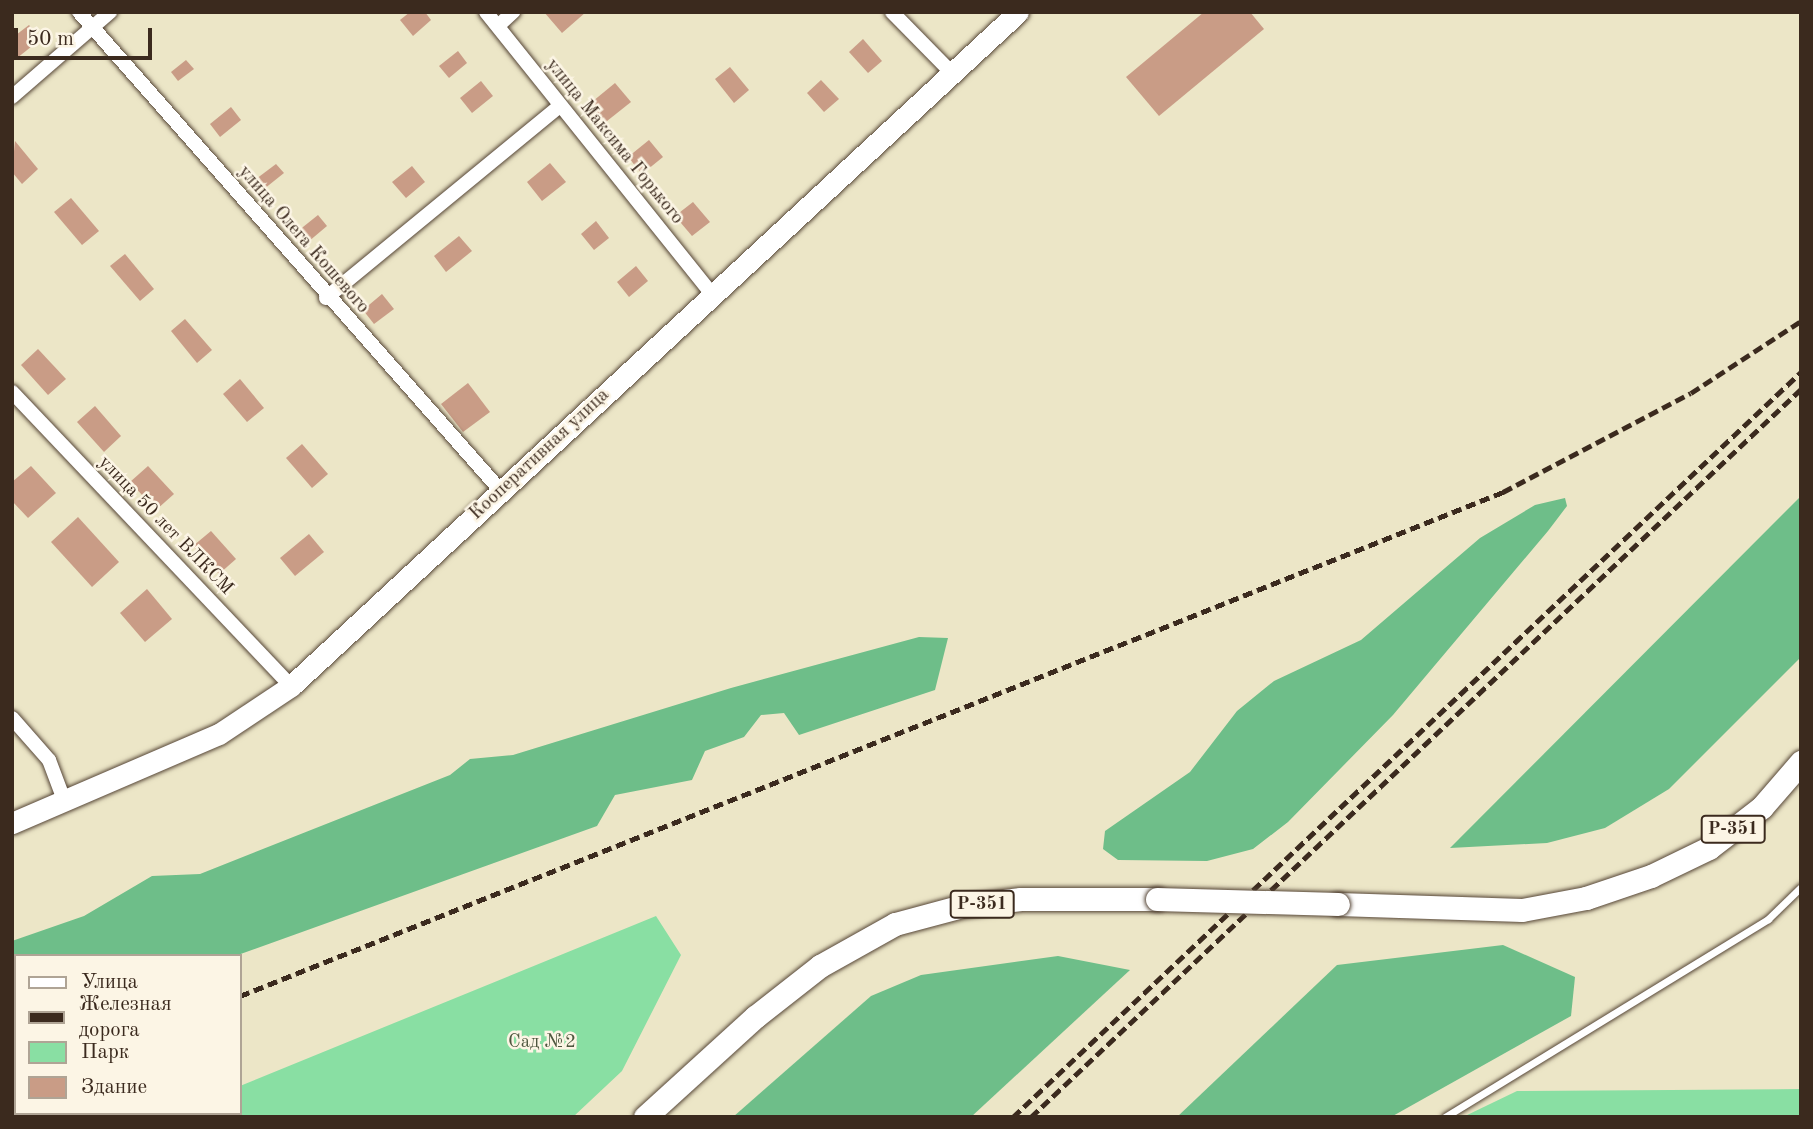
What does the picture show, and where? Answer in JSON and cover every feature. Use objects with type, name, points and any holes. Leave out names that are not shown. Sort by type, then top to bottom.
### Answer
[{"type":"main road","name":"Кооперативная улица","points":[[12,822],[219,734],[291,686],[1018,12]]},
{"type":"main road","name":"Р-351","points":[[645,1117],[755,1017],[820,967],[895,924],[962,906],[1021,899],[1157,899],[1522,910],[1586,898],[1651,876],[1709,848],[1762,807],[1801,762]]},
{"type":"street","name":"улица Олега Кошевого","points":[[79,12],[326,298],[501,491]]},
{"type":"street","points":[[12,97],[91,25],[110,12]]},
{"type":"street","name":"улица Максима Горького","points":[[486,12],[713,295]]},
{"type":"street","points":[[498,26],[513,12]]},
{"type":"street","points":[[892,12],[952,73]]},
{"type":"street","points":[[326,298],[560,106]]},
{"type":"street","name":"улица 50 лет ВЛКСМ","points":[[12,392],[291,686]]},
{"type":"street","points":[[12,718],[49,760],[64,800]]},
{"type":"lane","points":[[1445,1117],[1768,919],[1801,887]]},
{"type":"green space","points":[[1801,496],[1801,657],[1669,789],[1605,828],[1547,843],[1450,848]]},
{"type":"green space","points":[[1565,498],[1567,506],[1548,531],[1393,715],[1288,822],[1253,849],[1207,861],[1118,860],[1103,849],[1105,831],[1190,772],[1237,711],[1274,681],[1361,640],[1480,538],[1535,505]]},
{"type":"green space","points":[[919,637],[948,638],[935,690],[799,735],[784,713],[761,715],[744,737],[705,751],[692,780],[615,795],[597,826],[241,954],[14,954],[12,1036],[12,941],[84,916],[152,876],[200,874],[450,775],[470,759],[513,755],[731,688]]},
{"type":"green space","name":"Сад №2","points":[[656,916],[681,955],[622,1071],[573,1117],[164,1117],[242,1115],[242,1085]]},
{"type":"green space","points":[[1503,945],[1575,977],[1571,1016],[1391,1117],[1177,1117],[1337,965]]},
{"type":"green space","points":[[1058,956],[1130,970],[971,1117],[733,1117],[871,996],[921,975]]},
{"type":"green space","points":[[1801,1089],[1801,1117],[1463,1117],[1517,1091]]},
{"type":"building","points":[[410,12],[425,12],[431,20],[413,36],[400,20]]},
{"type":"building","points":[[544,12],[586,12],[562,33]]},
{"type":"building","points":[[1204,12],[1250,12],[1264,29],[1159,116],[1126,77]]},
{"type":"building","points":[[29,25],[41,39],[12,62],[12,38]]},
{"type":"building","points":[[863,39],[882,61],[868,73],[849,52]]},
{"type":"building","points":[[458,51],[467,63],[449,78],[439,66]]},
{"type":"building","points":[[186,60],[194,69],[178,81],[171,72]]},
{"type":"building","points":[[730,67],[749,90],[734,103],[715,79]]},
{"type":"building","points":[[821,80],[839,99],[824,112],[807,93]]},
{"type":"building","points":[[481,81],[493,96],[472,113],[460,98]]},
{"type":"building","points":[[615,83],[631,102],[602,125],[587,106]]},
{"type":"building","points":[[231,107],[241,120],[220,137],[210,124]]},
{"type":"building","points":[[649,140],[663,157],[642,174],[628,157]]},
{"type":"building","points":[[15,141],[38,169],[22,184],[12,172]]},
{"type":"building","points":[[550,163],[566,182],[542,201],[527,182]]},
{"type":"building","points":[[276,164],[284,173],[264,189],[256,179]]},
{"type":"building","points":[[412,166],[425,182],[406,198],[392,182]]},
{"type":"building","points":[[71,198],[99,231],[82,245],[54,212]]},
{"type":"building","points":[[693,202],[710,222],[692,236],[675,216]]},
{"type":"building","points":[[318,215],[327,226],[308,242],[298,231]]},
{"type":"building","points":[[596,221],[609,238],[594,250],[581,234]]},
{"type":"building","points":[[459,236],[472,251],[446,272],[434,256]]},
{"type":"building","points":[[125,254],[154,289],[140,301],[110,266]]},
{"type":"building","points":[[636,266],[648,281],[629,297],[617,282]]},
{"type":"building","points":[[382,294],[394,309],[374,324],[363,310]]},
{"type":"building","points":[[185,319],[212,350],[197,363],[171,331]]},
{"type":"building","points":[[38,349],[66,379],[48,395],[21,365]]},
{"type":"building","points":[[240,379],[264,408],[247,422],[223,394]]},
{"type":"building","points":[[468,383],[490,412],[463,432],[441,404]]},
{"type":"building","points":[[95,406],[121,436],[104,452],[77,422]]},
{"type":"building","points":[[302,444],[328,474],[312,488],[286,458]]},
{"type":"building","points":[[31,466],[56,493],[28,518],[12,501],[12,482]]},
{"type":"building","points":[[148,466],[174,494],[156,510],[130,482]]},
{"type":"building","points":[[78,517],[119,562],[92,587],[51,542]]},
{"type":"building","points":[[211,531],[236,559],[219,574],[193,546]]},
{"type":"building","points":[[309,534],[324,552],[295,576],[280,558]]},
{"type":"building","points":[[147,589],[172,619],[145,642],[120,613]]},
{"type":"railway","points":[[242,995],[1503,492],[1691,393],[1801,321]]},
{"type":"railway","points":[[1013,1117],[1801,372]]},
{"type":"railway","points":[[1031,1117],[1801,389]]}]
